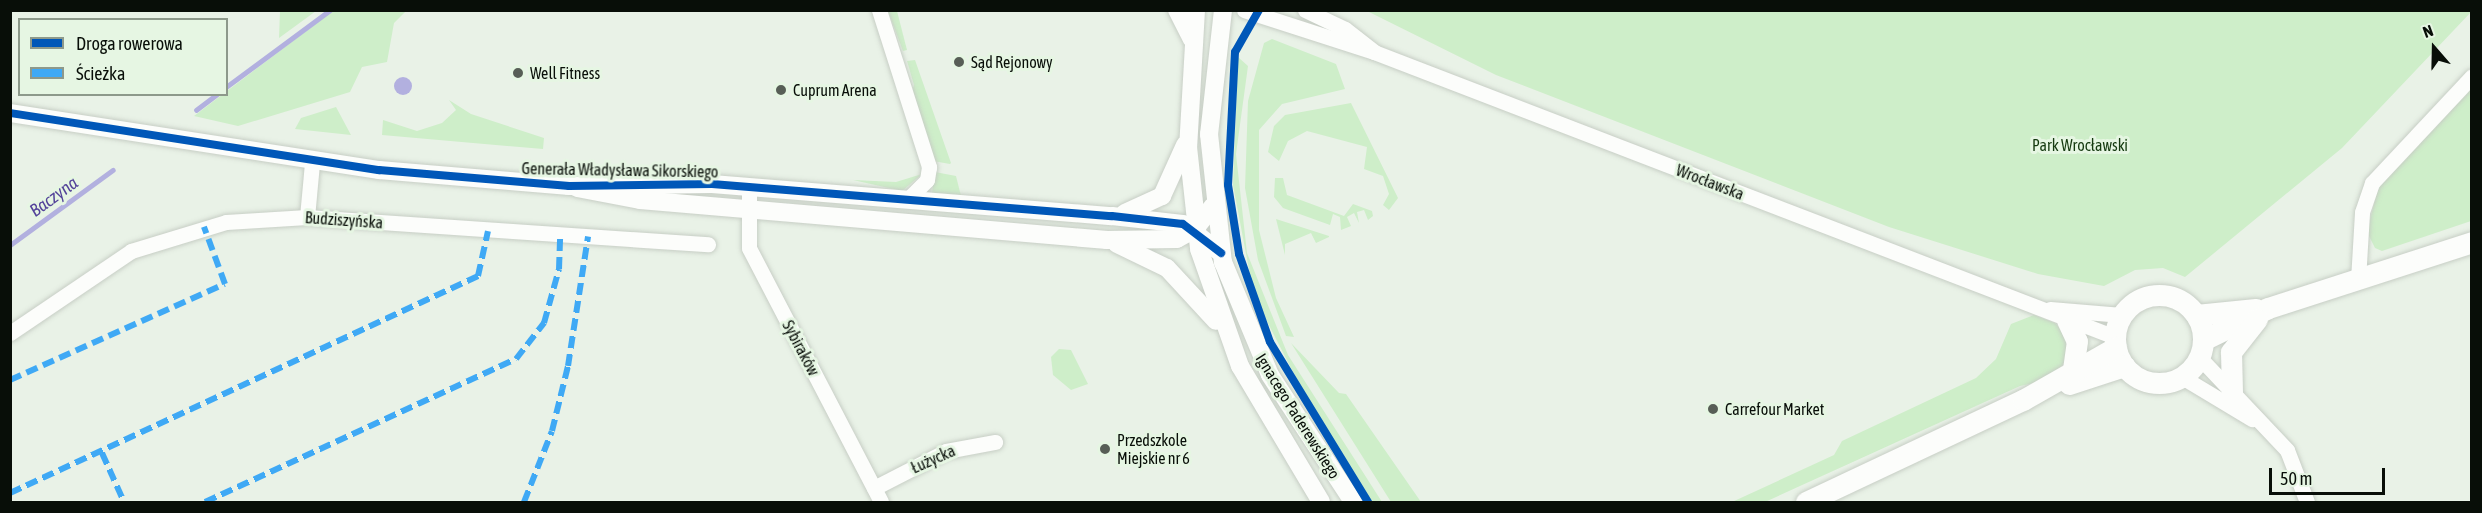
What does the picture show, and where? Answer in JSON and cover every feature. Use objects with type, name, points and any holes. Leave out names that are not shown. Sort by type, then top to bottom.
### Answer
[{"type":"main road","points":[[2196,315],[2268,308],[2444,253],[2472,242]]},
{"type":"main road","points":[[2444,253],[2472,249]]},
{"type":"main road","points":[[2201,349],[2196,315],[2178,299],[2153,295],[2122,315],[2115,342],[2124,366],[2157,383],[2182,377],[2201,349],[2268,308]]},
{"type":"main road","points":[[2232,392],[2234,344],[2268,308]]},
{"type":"main road","points":[[2067,320],[2077,341],[2073,371]]},
{"type":"main road","points":[[1806,502],[2023,400],[2073,371],[2115,342]]},
{"type":"main road","points":[[2023,400],[2124,366]]},
{"type":"street","points":[[879,10],[928,167],[927,180],[907,200]]},
{"type":"street","points":[[1177,10],[1192,39]]},
{"type":"street","name":"Ignacego Paderewskiego","points":[[1196,10],[1192,39],[1188,137],[1195,230],[1223,330],[1322,502]]},
{"type":"street","name":"Ignacego Paderewskiego","points":[[1223,10],[1209,134],[1213,206],[1221,253],[1243,321],[1270,375],[1353,502]]},
{"type":"street","name":"Wrocławska","points":[[1244,10],[1374,52],[2047,309],[2115,342]]},
{"type":"street","name":"Wrocławska","points":[[1305,10],[1345,29],[1374,52]]},
{"type":"street","points":[[2358,280],[2362,212],[2372,183],[2472,76]]},
{"type":"street","name":"Generała Władysława Sikorskiego","points":[[10,113],[312,163],[569,186],[640,182],[749,187],[1112,216],[1195,230]]},
{"type":"street","points":[[1112,216],[1145,208],[1162,196],[1188,137]]},
{"type":"street","points":[[307,217],[312,163]]},
{"type":"street","name":"Generała Władysława Sikorskiego","points":[[569,186],[602,196],[1107,240],[1177,239],[1195,230]]},
{"type":"street","name":"Sybiraków","points":[[749,187],[748,248],[881,502]]},
{"type":"street","points":[[1213,206],[1195,230],[1221,253]]},
{"type":"street","name":"Budziszyńska","points":[[10,333],[88,275],[149,242],[226,222],[307,217],[708,244]]},
{"type":"street","points":[[1107,240],[1167,267],[1223,330]]},
{"type":"street","name":"Wrocławska","points":[[2047,309],[2122,315]]},
{"type":"street","points":[[2201,349],[2232,392],[2269,430],[2296,465],[2307,502]]},
{"type":"street","points":[[2182,377],[2269,430]]},
{"type":"street","name":"Łużycka","points":[[873,488],[946,451],[995,442]]},
{"type":"green space","points":[[280,10],[316,11],[279,38]]},
{"type":"green space","points":[[334,10],[406,11],[394,23],[387,62],[362,67],[350,92],[238,126],[194,116],[220,96],[228,96],[228,90]]},
{"type":"green space","points":[[888,11],[897,11],[907,50],[903,51]]},
{"type":"green space","name":"Park Wrocławski","points":[[1367,11],[2472,11],[2342,148],[2185,277],[2163,268],[2135,270],[2104,286],[2038,274],[1889,227],[1496,75]]},
{"type":"green space","points":[[1272,39],[1336,64],[1345,89],[1282,104],[1259,130],[1259,230],[1276,298],[1294,337],[1286,336],[1258,260],[1245,188],[1248,101],[1264,43]]},
{"type":"green space","points":[[1238,57],[1248,66],[1236,154],[1247,253],[1288,355],[1382,502],[1372,502],[1309,403],[1254,296],[1233,185]]},
{"type":"green space","points":[[915,60],[950,164],[933,161],[911,95],[914,85],[907,61]]},
{"type":"green space","points":[[2471,86],[2471,221],[2382,251],[2375,248],[2367,232],[2379,184]]},
{"type":"green space","points":[[449,100],[471,114],[544,138],[543,149],[382,135],[383,120],[417,131],[442,123],[456,110]]},
{"type":"green space","points":[[1351,103],[1398,198],[1389,210],[1383,205],[1389,194],[1383,176],[1364,169],[1367,147],[1307,131],[1288,141],[1279,161],[1268,152],[1274,126],[1285,115]]},
{"type":"green space","points":[[336,107],[351,135],[295,129],[301,118]]},
{"type":"green space","points":[[935,172],[956,176],[961,196],[932,193]]},
{"type":"green space","points":[[922,174],[902,191],[853,180],[896,182]]},
{"type":"green space","points":[[1275,178],[1283,178],[1287,195],[1344,216],[1353,204],[1372,211],[1373,216],[1368,220],[1364,210],[1357,212],[1359,223],[1354,213],[1347,217],[1351,226],[1341,230],[1340,217],[1333,214],[1330,225],[1283,208],[1274,197]]},
{"type":"green space","points":[[1276,219],[1329,237],[1316,243],[1311,233],[1285,244],[1285,255]]},
{"type":"green space","points":[[2034,315],[2055,323],[2067,337],[2065,363],[2044,381],[2020,386],[1765,502],[1732,502],[1834,455],[1842,441],[1976,378],[1996,359],[2011,324]]},
{"type":"green space","points":[[1291,343],[1339,393],[1346,394],[1421,502],[1391,502]]},
{"type":"green space","points":[[1059,349],[1071,350],[1088,384],[1071,390],[1053,375],[1051,357]]},
{"type":"water","points":[[399,77],[407,77],[412,82],[410,93],[399,95],[394,90],[394,82]]},
{"type":"waterway","name":"Baczyna","points":[[228,86],[330,10]]},
{"type":"waterway","name":"Baczyna","points":[[196,110],[214,96]]},
{"type":"waterway","name":"Baczyna","points":[[10,245],[113,170]]},
{"type":"marked path","points":[[10,380],[225,284],[204,227]]},
{"type":"marked path","points":[[10,493],[478,276],[488,231]]},
{"type":"marked path","points":[[205,502],[516,359],[544,323],[559,269],[560,235]]},
{"type":"marked path","points":[[524,502],[552,431],[568,366],[588,237]]},
{"type":"marked path","points":[[102,453],[124,502]]},
{"type":"cycle path","points":[[1259,10],[1235,52],[1228,185],[1239,254],[1270,342],[1368,502]]},
{"type":"cycle path","points":[[10,113],[379,170],[569,186],[712,184],[1112,216],[1183,224],[1221,253]]},
{"type":"place","name":"Sąd Rejonowy","points":[[959,62]]},
{"type":"place","name":"Well Fitness","points":[[518,73]]},
{"type":"place","name":"Cuprum Arena","points":[[781,90]]},
{"type":"place","name":"Carrefour Market","points":[[1713,409]]},
{"type":"place","name":"Przedszkole Miejskie nr 6","points":[[1105,449]]}]
